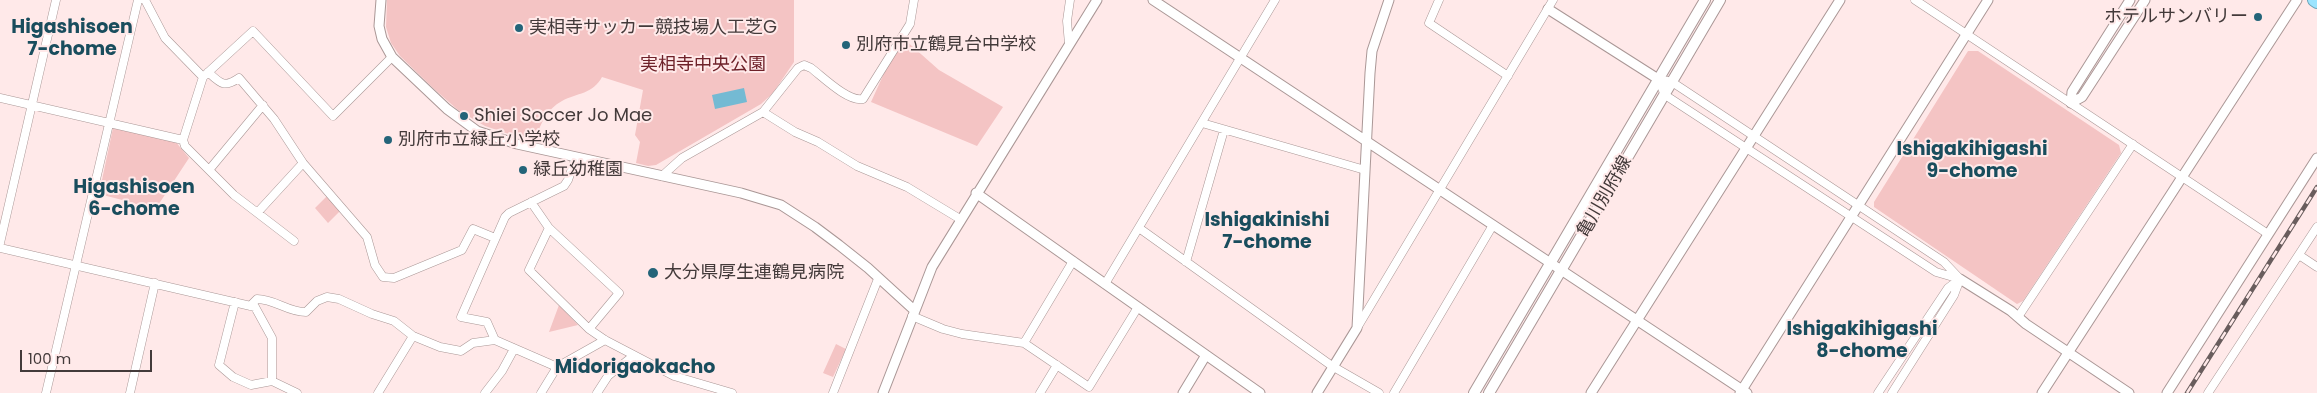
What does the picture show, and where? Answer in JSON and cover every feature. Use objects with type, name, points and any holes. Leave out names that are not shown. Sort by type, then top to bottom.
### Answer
[{"type":"main road","name":"亀川別府線","points":[[1474,393],[1705,0]]},
{"type":"main road","name":"亀川別府線","points":[[1489,393],[1720,0]]},
{"type":"street","points":[[0,243],[56,0]]},
{"type":"street","points":[[46,393],[138,0]]},
{"type":"street","points":[[145,0],[165,38],[206,74],[230,85],[240,78],[263,105],[303,163],[367,237],[375,265],[383,277],[394,278],[462,250],[473,229],[496,238]]},
{"type":"street","points":[[381,0],[379,26],[382,39],[392,57],[446,109],[476,131],[508,142],[741,193],[782,206],[815,227],[868,268],[913,313],[943,329],[962,334],[1024,343],[1089,387],[1138,307]]},
{"type":"street","points":[[662,176],[682,158],[763,112],[798,68],[804,65],[811,68],[848,96],[857,100],[863,99],[910,24],[914,0]]},
{"type":"street","points":[[1069,44],[1067,21],[1070,0]]},
{"type":"street","points":[[883,393],[932,267],[1097,0]]},
{"type":"street","points":[[1153,0],[1743,392],[1850,216],[1988,0]]},
{"type":"street","points":[[1105,284],[1275,0]]},
{"type":"street","points":[[1358,328],[1372,51],[1390,0]]},
{"type":"street","points":[[1438,0],[1429,23],[1508,76]]},
{"type":"street","points":[[1317,393],[1332,366],[1358,328],[1553,0]]},
{"type":"street","points":[[1591,393],[1840,0]]},
{"type":"street","points":[[1915,0],[2268,234]]},
{"type":"street","points":[[2071,103],[2072,92],[2130,0]]},
{"type":"street","points":[[2071,103],[2082,98],[2146,0]]},
{"type":"street","points":[[2042,393],[2297,0]]},
{"type":"street","points":[[1548,9],[1658,80],[1672,82],[1944,262],[1960,279],[2129,393]]},
{"type":"street","points":[[294,241],[234,195],[185,146],[183,140],[206,74],[253,31],[333,116],[392,57]]},
{"type":"street","points":[[1658,80],[1664,95],[1936,272],[1960,279]]},
{"type":"street","points":[[0,98],[32,107],[183,140]]},
{"type":"street","points":[[209,170],[263,105]]},
{"type":"street","points":[[763,112],[857,166],[907,188],[960,219]]},
{"type":"street","points":[[1202,123],[1365,170]]},
{"type":"street","points":[[1186,262],[1224,130]]},
{"type":"street","points":[[2018,317],[2133,144]]},
{"type":"street","points":[[495,340],[487,322],[461,317],[509,212],[564,186],[576,157]]},
{"type":"street","points":[[2166,393],[2317,158]]},
{"type":"street","points":[[258,212],[303,163]]},
{"type":"street","points":[[976,193],[1260,393]]},
{"type":"street","points":[[531,202],[549,228],[619,293],[589,329]]},
{"type":"street","points":[[1394,393],[1493,225]]},
{"type":"street","points":[[2208,393],[2317,227]]},
{"type":"street","points":[[549,228],[529,270],[589,329],[633,356],[674,376],[728,392]]},
{"type":"street","points":[[1139,228],[1332,366],[1378,393]]},
{"type":"street","points":[[0,248],[255,307],[272,338],[272,381]]},
{"type":"street","points":[[2299,255],[2317,267]]},
{"type":"street","points":[[1024,343],[1072,261]]},
{"type":"street","points":[[833,393],[878,279]]},
{"type":"street","points":[[1878,393],[1948,288],[1960,279]]},
{"type":"street","points":[[1892,393],[1952,300],[1960,279]]},
{"type":"street","points":[[130,393],[155,283]]},
{"type":"street","points":[[250,306],[257,299],[268,299],[294,312],[306,312],[317,301],[327,297],[339,299],[372,314],[394,321],[413,336],[440,347],[461,350],[473,343],[495,340],[557,367]]},
{"type":"street","points":[[235,302],[219,365],[233,377],[252,385],[272,381],[297,393]]},
{"type":"street","points":[[378,393],[413,336]]},
{"type":"street","points":[[541,393],[557,367],[605,340]]},
{"type":"street","points":[[485,393],[502,371],[514,349]]},
{"type":"street","points":[[1183,393],[1206,355]]},
{"type":"street","points":[[597,393],[608,376],[633,356]]},
{"type":"street","points":[[1040,393],[1057,365]]},
{"type":"street","points":[[248,393],[252,385]]},
{"type":"green space","name":"実相寺中央公園","points":[[387,0],[794,0],[794,62],[773,93],[761,104],[656,165],[648,166],[636,163],[640,142],[635,135],[643,90],[602,77],[594,87],[562,101],[552,108],[542,122],[536,139],[515,136],[485,126],[458,110],[400,56],[391,43],[386,27]]},
{"type":"green space","points":[[904,39],[939,70],[1003,107],[977,146],[871,102],[891,58]]},
{"type":"green space","points":[[1968,51],[1978,51],[2119,145],[2121,153],[2023,301],[2017,304],[1874,207],[1874,202]]},
{"type":"green space","points":[[113,128],[175,141],[189,158],[153,213],[134,203],[99,194]]},
{"type":"green space","points":[[327,196],[341,210],[328,223],[315,208]]},
{"type":"green space","points":[[559,305],[578,325],[549,332]]},
{"type":"green space","points":[[836,344],[846,349],[833,377],[823,373]]},
{"type":"water","points":[[744,88],[747,102],[715,109],[712,95]]},
{"type":"railway","points":[[2187,393],[2317,187]]},
{"type":"place","name":"ホテルサンバリー","points":[[2258,17]]},
{"type":"place","name":"実相寺サッカー競技場人工芝G","points":[[519,28]]},
{"type":"place","name":"別府市立鶴見台中学校","points":[[846,45]]},
{"type":"place","name":"Shiei Soccer Jo Mae","points":[[464,116]]},
{"type":"place","name":"別府市立緑丘小学校","points":[[388,140]]},
{"type":"place","name":"緑丘幼稚園","points":[[523,170]]},
{"type":"place","name":"大分県厚生連鶴見病院","points":[[653,273]]},
{"type":"district","name":"Higashisoen 7-chome","points":[[72,39]]},
{"type":"district","name":"Ishigakihigashi 9-chome","points":[[1972,161]]},
{"type":"district","name":"Higashisoen 6-chome","points":[[134,199]]},
{"type":"district","name":"Ishigakinishi 7-chome","points":[[1267,232]]},
{"type":"district","name":"Ishigakihigashi 8-chome","points":[[1862,341]]},
{"type":"district","name":"Midorigaokacho","points":[[635,368]]}]
